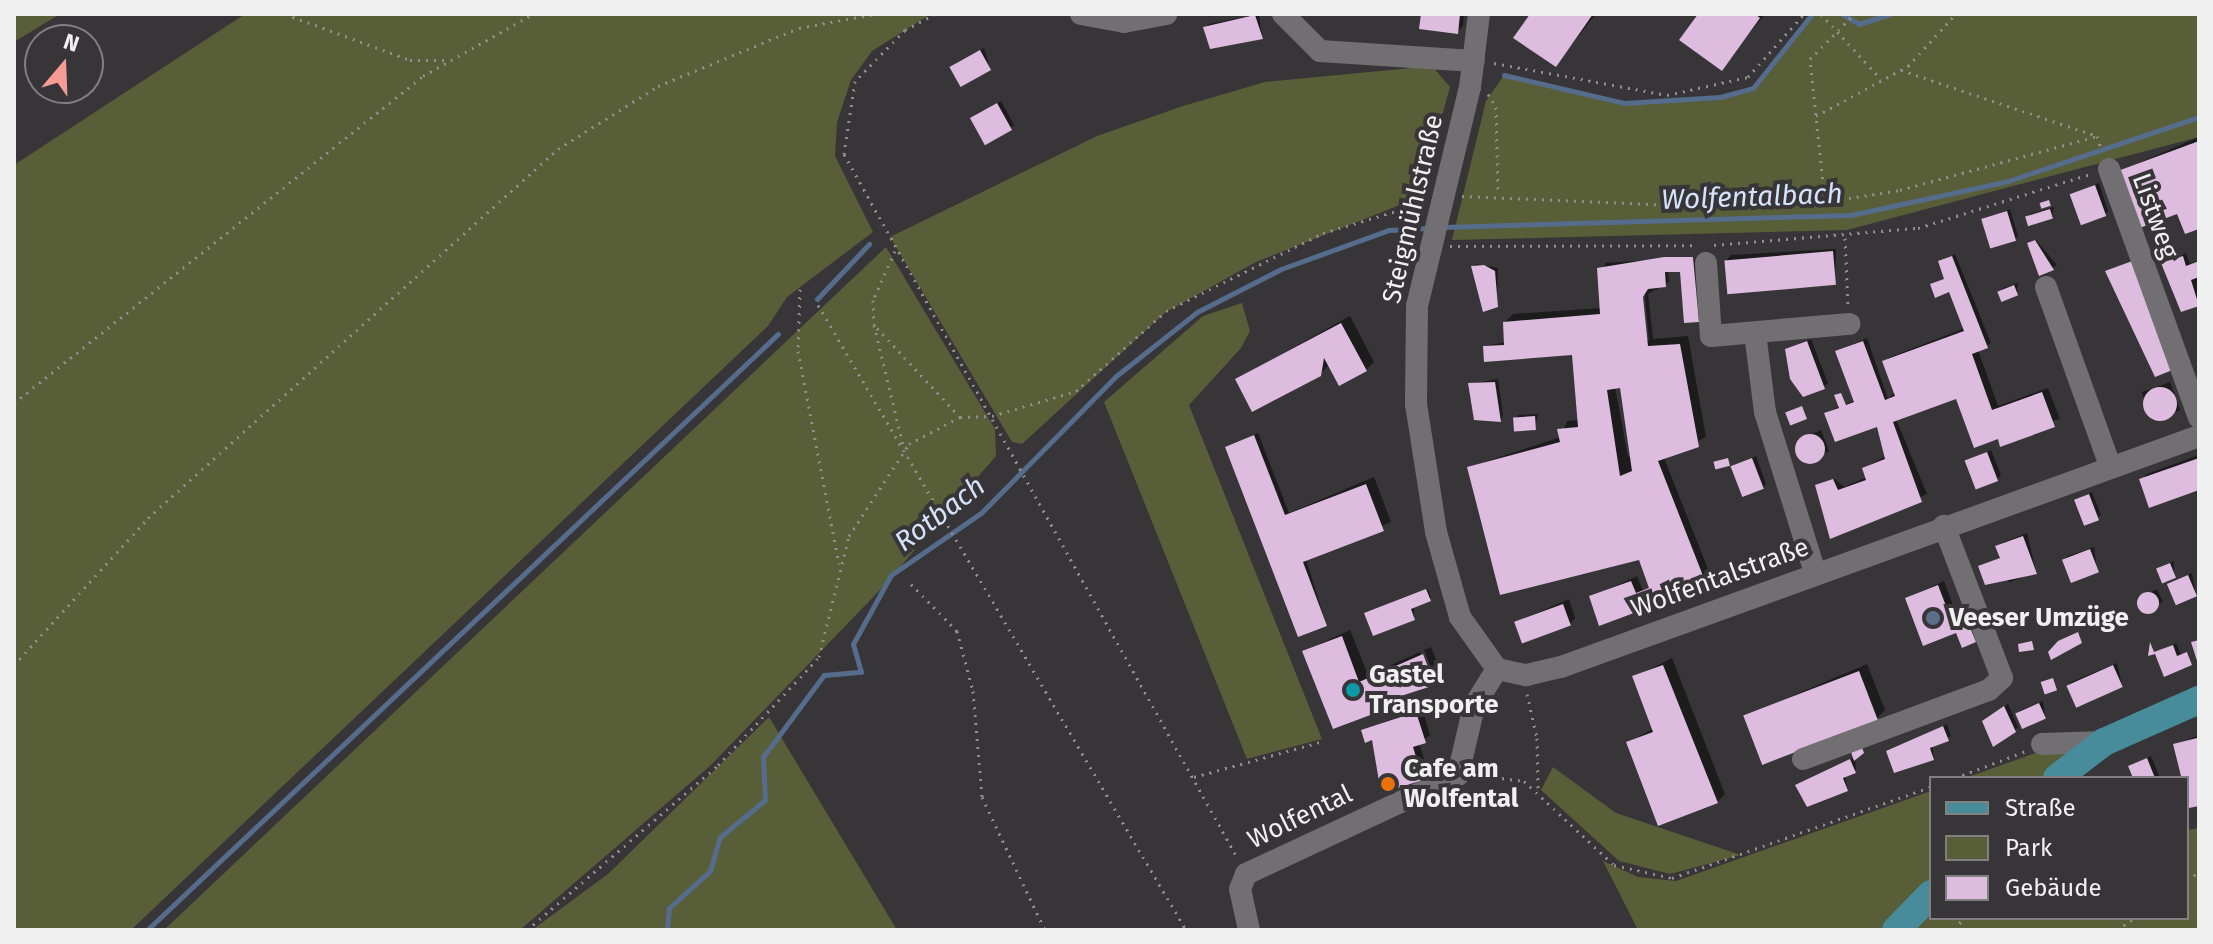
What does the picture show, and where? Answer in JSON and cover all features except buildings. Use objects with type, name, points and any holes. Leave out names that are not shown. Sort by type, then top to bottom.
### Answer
[{"type":"main road","points":[[2060,776],[2104,742],[2199,700]]},
{"type":"main road","points":[[1896,930],[1929,896]]},
{"type":"street","points":[[1081,14],[1124,22],[1166,14]]},
{"type":"street","points":[[1283,14],[1320,51],[1474,61]]},
{"type":"street","name":"Steigmühlstraße","points":[[1479,14],[1470,87],[1439,198],[1417,306],[1416,404],[1436,532],[1460,617],[1500,675]]},
{"type":"street","name":"Listweg","points":[[2109,169],[2199,417]]},
{"type":"street","points":[[1706,263],[1711,336],[1849,324]]},
{"type":"street","points":[[2046,287],[2110,466]]},
{"type":"street","points":[[1755,333],[1765,412],[1815,573]]},
{"type":"street","name":"Wolfentalstraße","points":[[1500,675],[1561,667],[2199,436]]},
{"type":"street","points":[[1803,759],[1989,690],[2002,678],[1944,526]]},
{"type":"street","points":[[1458,775],[1474,706],[1500,675]]},
{"type":"street","points":[[2042,744],[2104,742]]},
{"type":"street","name":"Wolfental","points":[[1249,930],[1240,889],[1246,874],[1458,775]]},
{"type":"path","points":[[285,14],[410,60],[448,60]]},
{"type":"path","points":[[14,403],[448,60],[533,14]]},
{"type":"path","points":[[14,665],[148,518],[558,149],[658,86],[799,28],[875,14]]},
{"type":"path","points":[[935,14],[877,54],[855,81],[844,122],[844,154],[895,251],[992,416],[1015,465],[1194,777],[1246,874]]},
{"type":"path","points":[[1474,61],[1667,95],[1748,77],[1804,14]]},
{"type":"path","points":[[1821,14],[1834,32],[1882,79]]},
{"type":"path","points":[[1825,202],[1810,59],[1854,14]]},
{"type":"path","points":[[1816,116],[1901,70],[1956,14]]},
{"type":"path","points":[[527,930],[718,765],[819,657],[831,629],[839,564],[864,508],[904,449],[960,417],[992,416],[1076,391],[1166,311],[1323,233],[1439,198],[1498,192],[1674,205],[1825,202],[1900,190],[2097,136],[1901,70]]},
{"type":"path","points":[[1470,87],[1487,92],[1496,107],[1498,192]]},
{"type":"path","points":[[1430,244],[1845,238],[1918,228],[2109,169]]},
{"type":"path","points":[[1845,238],[1849,324]]},
{"type":"path","points":[[895,251],[878,284],[874,325],[904,449]]},
{"type":"path","points":[[800,289],[798,351],[839,564]]},
{"type":"path","points":[[818,305],[904,449],[952,539],[1186,930]]},
{"type":"path","points":[[874,325],[960,417]]},
{"type":"path","points":[[911,584],[957,631],[973,691],[982,797],[1045,930]]},
{"type":"path","points":[[1500,675],[1528,694],[1538,794]]},
{"type":"path","points":[[1194,777],[1324,741]]},
{"type":"path","points":[[1960,776],[2042,744]]},
{"type":"path","points":[[1458,775],[1502,774],[1538,794],[1614,865],[1672,878],[1929,788]]},
{"type":"green space","points":[[14,14],[60,14],[44,24],[24,24],[24,36],[14,42]]},
{"type":"green space","points":[[245,14],[931,14],[872,51],[851,80],[837,122],[835,156],[873,232],[787,297],[768,326],[131,930],[14,930],[14,165]]},
{"type":"green space","points":[[1812,14],[2199,14],[2199,137],[1847,230],[1452,240],[1486,101],[1504,75],[1624,103],[1720,97],[1753,88]]},
{"type":"green space","points":[[1432,66],[1450,87],[1420,197],[1256,262],[1166,312],[1022,444],[1012,442],[890,237],[1097,136],[1183,106],[1265,82]]},
{"type":"green space","points":[[886,247],[995,429],[996,456],[880,590],[711,765],[520,930],[164,930]]},
{"type":"green space","points":[[1242,303],[1250,331],[1241,348],[1189,405],[1322,739],[1247,759],[1104,402],[1203,316]]},
{"type":"green space","points":[[769,717],[897,930],[532,930],[608,874]]},
{"type":"green space","points":[[2044,750],[2070,750],[2047,776],[1971,776]]},
{"type":"green space","points":[[1553,767],[1616,813],[1741,855],[1670,874],[1619,861],[1541,790]]},
{"type":"green space","points":[[1929,792],[1929,920],[2189,920],[2189,830],[2199,828],[2199,930],[1638,930],[1603,861],[1638,877],[1676,881]]},
{"type":"waterway","points":[[1504,75],[1624,103],[1720,97],[1753,88],[1812,14]]},
{"type":"waterway","points":[[1842,14],[1859,24],[1890,14]]},
{"type":"waterway","name":"Wolfentalbach","points":[[1443,227],[1851,215],[2008,181],[2199,117]]},
{"type":"waterway","name":"Rotbach","points":[[667,930],[669,908],[710,871],[720,837],[765,800],[763,757],[824,675],[861,672],[853,644],[891,575],[981,513],[1116,376],[1197,312],[1281,269],[1389,230],[1429,228]]},
{"type":"waterway","points":[[817,299],[869,244]]},
{"type":"waterway","points":[[147,930],[778,334]]},
{"type":"place","name":"Veeser Umzüge","points":[[1933,618]]},
{"type":"place","name":"Gastel Transporte","points":[[1353,690]]},
{"type":"place","name":"Cafe am Wolfental","points":[[1388,784]]}]
